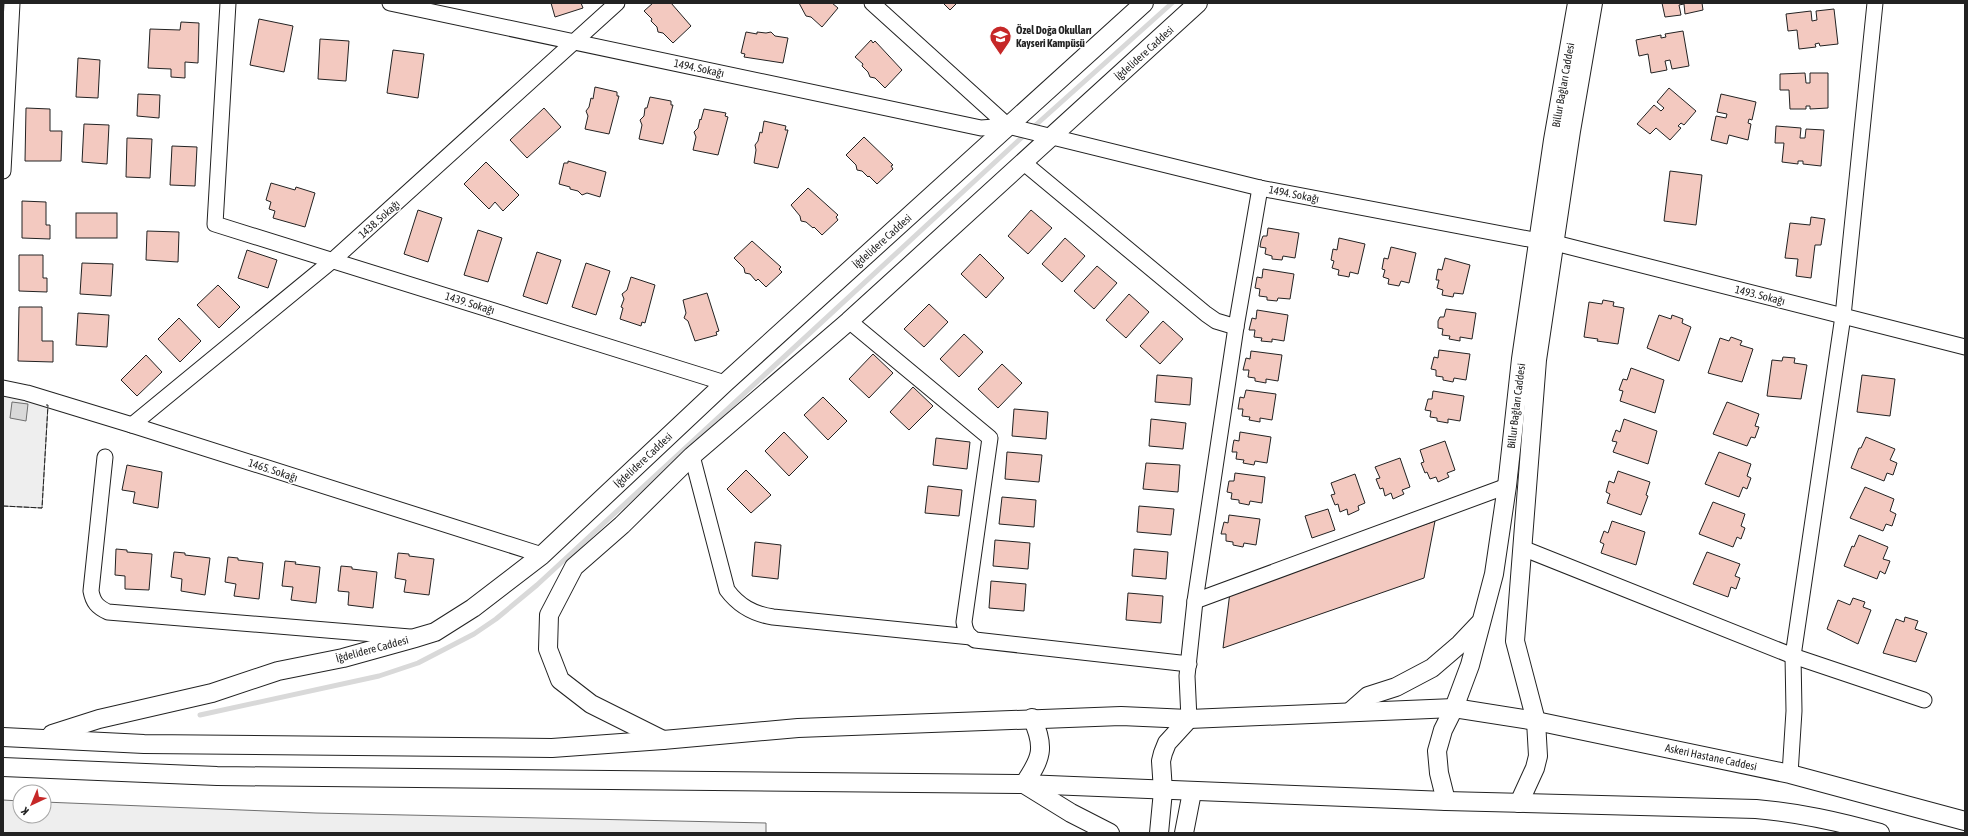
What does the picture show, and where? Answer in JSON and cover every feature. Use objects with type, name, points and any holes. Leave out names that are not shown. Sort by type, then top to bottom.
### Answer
[{"type":"street","points":[[3,171],[12,3]]},
{"type":"street","name":"1439. Sokağı","points":[[228,3],[215,224],[725,383]]},
{"type":"street","name":"1494. Sokağı","points":[[390,3],[981,128],[1011,127],[1260,188],[1547,242]]},
{"type":"street","name":"1438. Sokağı","points":[[132,426],[333,260],[576,42],[617,3]]},
{"type":"street","points":[[872,3],[1011,127]]},
{"type":"street","name":"İğdelidere Caddesi","points":[[42,738],[99,719],[212,693],[278,671],[343,658],[435,632],[474,608],[542,555],[725,383],[1011,127],[1144,3]]},
{"type":"street","name":"İğdelidere Caddesi","points":[[663,740],[590,704],[560,680],[548,649],[549,615],[574,567],[622,525],[692,456],[849,321],[1024,163],[1043,136],[1198,3]]},
{"type":"street","name":"Billur Bağları Caddesi","points":[[1519,803],[1536,768],[1538,742],[1536,721],[1515,641],[1547,242],[1553,140],[1577,3]]},
{"type":"street","name":"Billur Bağları Caddesi","points":[[1446,802],[1439,773],[1437,751],[1443,730],[1454,708],[1470,665],[1494,574],[1521,359],[1571,131],[1593,3]]},
{"type":"street","points":[[1790,774],[1794,710],[1793,656],[1844,316],[1875,3]]},
{"type":"street","points":[[1024,163],[1206,314],[1216,320],[1236,327]]},
{"type":"street","points":[[1159,833],[1163,791],[1161,761],[1163,753],[1167,743],[1189,719],[1187,676],[1195,601],[1236,327],[1260,188]]},
{"type":"street","name":"1493. Sokağı","points":[[1547,242],[1965,347]]},
{"type":"street","points":[[849,321],[990,438],[964,622],[964,628],[971,637],[976,640],[1189,664]]},
{"type":"street","name":"1465. Sokağı","points":[[3,388],[27,393],[542,555]]},
{"type":"street","points":[[692,456],[727,590],[741,606],[751,612],[773,617],[971,637]]},
{"type":"street","points":[[105,457],[91,590],[93,600],[100,608],[108,612],[415,638]]},
{"type":"street","points":[[1195,601],[1506,486]]},
{"type":"street","points":[[1522,548],[1793,656],[1924,700]]},
{"type":"street","points":[[1351,711],[1368,696],[1396,687],[1432,668],[1460,644],[1480,624]]},
{"type":"street","name":"Askeri Hastane Caddesi","points":[[3,737],[144,744],[552,748],[798,728],[1032,718],[1121,716],[1189,719],[1351,711],[1454,708],[1536,721],[1790,774],[1965,821]]},
{"type":"street","points":[[1024,784],[1039,760],[1041,750],[1041,740],[1032,718]]},
{"type":"street","points":[[3,767],[217,776],[1024,784],[1446,802],[1756,809],[1796,812],[1827,818],[1880,833]]},
{"type":"street","points":[[1024,784],[1071,813],[1110,833]]},
{"type":"street","points":[[1184,833],[1192,792]]},
{"type":"shaded area","points":[[3,395],[48,405],[42,508],[3,506]]},
{"type":"shaded area","points":[[12,402],[28,404],[26,421],[10,418]]},
{"type":"shaded area","points":[[3,800],[12,801],[12,824],[52,824],[52,802],[316,813],[766,823],[766,833],[3,833]]},
{"type":"building","points":[[551,3],[581,3],[583,8],[555,17]]},
{"type":"building","points":[[653,3],[671,3],[691,26],[673,43],[663,33],[658,32],[657,27],[651,21],[652,19],[644,11]]},
{"type":"building","points":[[799,3],[832,3],[838,8],[822,27],[811,17],[806,16]]},
{"type":"building","points":[[943,3],[957,3],[950,10]]},
{"type":"building","points":[[1662,3],[1702,3],[1703,10],[1685,14],[1684,4],[1679,5],[1681,15],[1665,17]]},
{"type":"building","points":[[1834,9],[1838,44],[1820,46],[1819,43],[1815,44],[1816,47],[1799,49],[1797,30],[1788,31],[1786,14],[1811,11],[1812,21],[1817,20],[1816,11]]},
{"type":"building","points":[[259,19],[293,26],[284,72],[250,65]]},
{"type":"building","points":[[181,22],[199,23],[198,63],[185,62],[185,78],[171,77],[171,69],[148,68],[150,29],[180,30]]},
{"type":"building","points":[[1683,31],[1689,66],[1672,69],[1670,60],[1665,61],[1667,70],[1651,73],[1648,54],[1639,56],[1636,40],[1661,35],[1661,38],[1666,37],[1665,34]]},
{"type":"building","points":[[746,32],[757,34],[757,32],[771,32],[775,36],[788,38],[783,63],[744,57],[745,54],[741,53]]},
{"type":"building","points":[[320,39],[349,41],[346,81],[318,79]]},
{"type":"building","points":[[871,40],[873,43],[875,41],[902,70],[885,88],[875,78],[870,77],[868,72],[862,66],[863,64],[855,57]]},
{"type":"building","points":[[393,50],[424,54],[418,98],[387,93]]},
{"type":"building","points":[[78,58],[100,60],[98,98],[76,97]]},
{"type":"building","points":[[1805,73],[1806,83],[1810,83],[1810,73],[1828,73],[1828,108],[1810,109],[1810,106],[1806,106],[1806,109],[1790,109],[1789,90],[1780,90],[1780,74]]},
{"type":"building","points":[[595,87],[617,92],[617,96],[619,96],[609,134],[585,129],[588,116],[586,111],[589,107],[591,98],[593,99]]},
{"type":"building","points":[[1669,88],[1696,111],[1684,125],[1681,123],[1678,126],[1681,128],[1670,140],[1656,128],[1650,134],[1637,124],[1654,105],[1661,111],[1664,108],[1657,102]]},
{"type":"building","points":[[138,94],[160,95],[159,118],[137,116]]},
{"type":"building","points":[[1721,94],[1756,102],[1752,120],[1749,119],[1748,123],[1751,124],[1748,140],[1729,135],[1727,144],[1711,140],[1716,116],[1726,118],[1727,114],[1717,112]]},
{"type":"building","points":[[650,97],[671,101],[671,105],[673,105],[663,144],[639,139],[642,125],[640,120],[644,116],[645,108],[647,108]]},
{"type":"building","points":[[26,108],[50,109],[50,131],[62,131],[61,161],[25,161]]},
{"type":"building","points":[[544,108],[561,127],[527,158],[510,140]]},
{"type":"building","points":[[704,109],[726,113],[725,116],[728,117],[718,155],[693,150],[696,137],[694,132],[698,128]]},
{"type":"building","points":[[764,121],[786,126],[785,130],[788,130],[778,168],[754,163],[756,150],[755,145],[758,141],[760,132],[762,133]]},
{"type":"building","points":[[84,124],[109,125],[107,164],[82,162]]},
{"type":"building","points":[[1776,126],[1801,128],[1800,138],[1805,138],[1806,129],[1824,130],[1821,166],[1803,164],[1803,161],[1798,161],[1798,164],[1782,162],[1784,143],[1775,143]]},
{"type":"building","points":[[864,137],[893,165],[891,166],[893,169],[877,184],[862,171],[857,170],[856,165],[846,155]]},
{"type":"building","points":[[127,138],[152,139],[150,178],[126,177]]},
{"type":"building","points":[[172,146],[197,147],[195,186],[170,185]]},
{"type":"building","points":[[568,161],[606,172],[600,197],[587,193],[582,195],[578,191],[570,189],[570,187],[559,184],[564,163],[568,163]]},
{"type":"building","points":[[486,162],[519,195],[503,211],[495,202],[489,209],[464,184]]},
{"type":"building","points":[[1670,171],[1702,175],[1696,225],[1664,221]]},
{"type":"building","points":[[271,183],[295,190],[296,187],[315,193],[305,227],[273,218],[275,211],[269,209],[271,202],[266,200]]},
{"type":"building","points":[[808,188],[838,215],[836,217],[838,220],[822,235],[814,227],[813,228],[806,222],[801,221],[800,216],[791,205]]},
{"type":"building","points":[[22,201],[46,202],[46,225],[50,225],[50,239],[22,238]]},
{"type":"building","points":[[418,210],[442,218],[428,262],[404,254]]},
{"type":"building","points":[[1031,210],[1052,228],[1028,254],[1008,236]]},
{"type":"building","points":[[76,213],[117,213],[117,238],[76,238]]},
{"type":"building","points":[[1811,217],[1825,219],[1821,245],[1815,245],[1811,278],[1796,276],[1798,259],[1785,258],[1790,223],[1810,225]]},
{"type":"building","points":[[1268,228],[1299,233],[1295,258],[1283,256],[1282,260],[1272,259],[1272,256],[1265,254],[1266,248],[1260,247],[1263,236],[1267,236]]},
{"type":"building","points":[[478,230],[502,238],[488,282],[464,275]]},
{"type":"building","points":[[147,231],[179,232],[178,262],[146,260]]},
{"type":"building","points":[[1065,238],[1085,256],[1062,282],[1042,264]]},
{"type":"building","points":[[1339,238],[1365,244],[1358,274],[1350,272],[1349,277],[1338,275],[1339,270],[1332,268],[1334,261],[1331,260],[1333,249],[1337,250]]},
{"type":"building","points":[[752,241],[781,267],[779,269],[782,272],[766,287],[758,279],[756,281],[750,274],[745,273],[744,268],[734,258]]},
{"type":"building","points":[[1391,247],[1416,253],[1409,283],[1401,281],[1399,286],[1388,284],[1389,279],[1383,277],[1385,270],[1382,269],[1384,258],[1388,259]]},
{"type":"building","points":[[247,250],[277,260],[268,288],[238,278]]},
{"type":"building","points":[[537,252],[561,260],[547,304],[523,296]]},
{"type":"building","points":[[980,254],[1004,278],[986,298],[961,274]]},
{"type":"building","points":[[19,255],[43,255],[43,278],[47,278],[47,292],[19,291]]},
{"type":"building","points":[[1445,258],[1470,265],[1463,294],[1454,293],[1453,297],[1442,295],[1443,290],[1437,288],[1439,280],[1436,280],[1438,269],[1442,270]]},
{"type":"building","points":[[82,263],[113,264],[111,296],[80,294]]},
{"type":"building","points":[[586,263],[610,271],[596,315],[572,307]]},
{"type":"building","points":[[1097,266],[1117,283],[1094,309],[1074,291]]},
{"type":"building","points":[[1263,269],[1294,274],[1290,299],[1278,298],[1277,301],[1267,300],[1267,297],[1259,296],[1260,289],[1255,288],[1257,277],[1262,278]]},
{"type":"building","points":[[631,277],[655,285],[645,323],[642,322],[641,326],[620,319],[623,308],[621,307],[624,299],[622,294],[627,290]]},
{"type":"building","points":[[218,285],[240,307],[219,328],[197,305]]},
{"type":"building","points":[[707,293],[719,331],[716,332],[717,335],[695,341],[688,321],[684,318],[686,313],[683,300]]},
{"type":"building","points":[[1129,294],[1149,312],[1126,338],[1106,320]]},
{"type":"building","points":[[1603,300],[1614,302],[1613,306],[1624,308],[1618,344],[1597,341],[1598,339],[1584,337],[1589,302],[1602,304]]},
{"type":"building","points":[[929,304],[948,322],[924,347],[904,329]]},
{"type":"building","points":[[19,307],[42,307],[42,341],[53,341],[53,362],[18,361]]},
{"type":"building","points":[[1446,309],[1476,313],[1472,339],[1460,337],[1460,341],[1449,339],[1450,336],[1442,335],[1443,329],[1438,328],[1438,321],[1440,317],[1444,317]]},
{"type":"building","points":[[1257,310],[1288,315],[1284,341],[1272,339],[1272,342],[1261,341],[1262,338],[1254,337],[1255,330],[1249,330],[1252,318],[1256,319]]},
{"type":"building","points":[[78,313],[109,315],[107,347],[76,345]]},
{"type":"building","points":[[1659,315],[1671,319],[1672,315],[1683,319],[1682,323],[1691,327],[1679,361],[1647,348]]},
{"type":"building","points":[[179,318],[201,341],[180,362],[158,339]]},
{"type":"building","points":[[1163,321],[1183,339],[1160,364],[1140,346]]},
{"type":"building","points":[[964,334],[983,352],[959,377],[940,359]]},
{"type":"building","points":[[1731,337],[1742,341],[1740,345],[1753,349],[1742,382],[1708,373],[1720,338],[1729,341]]},
{"type":"building","points":[[1439,350],[1470,354],[1466,380],[1454,378],[1453,382],[1443,380],[1443,377],[1436,376],[1436,370],[1431,369],[1434,357],[1438,358]]},
{"type":"building","points":[[1251,351],[1282,355],[1278,381],[1266,379],[1266,383],[1255,381],[1255,378],[1248,377],[1249,370],[1243,370],[1246,358],[1250,359]]},
{"type":"building","points":[[873,354],[893,373],[869,398],[849,379]]},
{"type":"building","points":[[146,355],[162,372],[137,396],[121,380]]},
{"type":"building","points":[[1783,357],[1795,358],[1794,363],[1807,365],[1801,399],[1767,396],[1772,360],[1782,361]]},
{"type":"building","points":[[1002,364],[1022,383],[998,408],[978,389]]},
{"type":"building","points":[[1631,368],[1664,380],[1655,413],[1620,401],[1623,391],[1619,390],[1623,379],[1627,380]]},
{"type":"building","points":[[1157,375],[1192,378],[1190,405],[1155,402]]},
{"type":"building","points":[[1862,375],[1895,379],[1890,416],[1857,412]]},
{"type":"building","points":[[913,387],[933,406],[909,430],[890,412]]},
{"type":"building","points":[[1246,390],[1276,394],[1272,420],[1260,418],[1260,422],[1249,420],[1250,417],[1242,416],[1243,409],[1238,409],[1240,397],[1244,398]]},
{"type":"building","points":[[1433,391],[1464,396],[1460,421],[1448,419],[1448,423],[1437,421],[1437,418],[1430,417],[1431,411],[1425,410],[1428,399],[1432,399]]},
{"type":"building","points":[[823,397],[847,421],[828,440],[804,415]]},
{"type":"building","points":[[1727,402],[1759,414],[1755,426],[1759,427],[1755,438],[1751,437],[1747,446],[1713,434]]},
{"type":"building","points":[[1014,409],[1048,412],[1046,439],[1012,436]]},
{"type":"building","points":[[1151,419],[1186,423],[1183,449],[1149,446]]},
{"type":"building","points":[[1624,419],[1657,431],[1648,464],[1613,452],[1617,442],[1612,441],[1616,430],[1620,432]]},
{"type":"building","points":[[784,432],[808,457],[789,476],[765,451]]},
{"type":"building","points":[[1240,432],[1271,437],[1267,463],[1255,461],[1254,465],[1243,463],[1244,460],[1236,459],[1237,452],[1232,452],[1233,445],[1234,440],[1239,441]]},
{"type":"building","points":[[1866,437],[1895,449],[1890,460],[1897,463],[1893,475],[1887,473],[1884,481],[1851,468],[1859,448],[1861,448]]},
{"type":"building","points":[[936,438],[970,442],[967,469],[933,465]]},
{"type":"building","points":[[1445,441],[1455,470],[1447,473],[1449,477],[1438,482],[1436,477],[1430,479],[1427,472],[1425,473],[1421,463],[1424,462],[1420,450]]},
{"type":"building","points":[[1007,452],[1042,455],[1039,482],[1005,479]]},
{"type":"building","points":[[1719,452],[1751,464],[1747,476],[1751,478],[1747,489],[1743,487],[1739,497],[1705,484]]},
{"type":"building","points":[[1400,458],[1410,487],[1402,490],[1404,494],[1393,499],[1391,493],[1385,496],[1383,488],[1380,489],[1376,479],[1380,478],[1375,467]]},
{"type":"building","points":[[1146,463],[1180,465],[1178,492],[1143,489]]},
{"type":"building","points":[[127,465],[162,472],[158,508],[133,503],[135,492],[122,490]]},
{"type":"building","points":[[746,470],[771,495],[751,513],[727,489]]},
{"type":"building","points":[[1618,471],[1650,482],[1646,495],[1648,496],[1641,515],[1607,503],[1610,494],[1606,492],[1609,481],[1614,483]]},
{"type":"building","points":[[1235,473],[1265,477],[1262,503],[1250,501],[1249,505],[1239,503],[1239,500],[1231,499],[1232,493],[1227,492],[1229,481],[1234,481]]},
{"type":"building","points":[[1355,474],[1365,503],[1358,506],[1359,510],[1348,515],[1347,509],[1340,512],[1338,504],[1335,505],[1331,495],[1335,494],[1331,483]]},
{"type":"building","points":[[928,486],[962,490],[959,516],[925,513]]},
{"type":"building","points":[[1865,487],[1894,499],[1890,511],[1896,514],[1892,526],[1886,524],[1883,531],[1850,518]]},
{"type":"building","points":[[1002,497],[1036,500],[1034,527],[999,524]]},
{"type":"building","points":[[1713,502],[1745,514],[1741,526],[1745,528],[1741,539],[1737,537],[1733,547],[1699,534]]},
{"type":"building","points":[[1139,506],[1174,509],[1171,535],[1137,532]]},
{"type":"building","points":[[1328,509],[1335,530],[1312,538],[1305,516]]},
{"type":"building","points":[[1229,515],[1260,519],[1256,545],[1244,543],[1243,547],[1233,545],[1233,542],[1226,541],[1226,534],[1221,534],[1224,522],[1228,523]]},
{"type":"building","points":[[1435,521],[1424,578],[1223,648],[1230,592]]},
{"type":"building","points":[[1612,521],[1645,532],[1636,565],[1601,553],[1604,544],[1600,542],[1604,531],[1608,533]]},
{"type":"building","points":[[1859,535],[1888,547],[1883,559],[1890,561],[1885,574],[1880,571],[1877,579],[1844,566],[1852,546],[1854,547]]},
{"type":"building","points":[[995,540],[1030,543],[1028,569],[993,566]]},
{"type":"building","points":[[755,542],[781,545],[778,579],[752,576]]},
{"type":"building","points":[[116,549],[127,550],[127,552],[152,554],[149,590],[125,589],[125,576],[115,575]]},
{"type":"building","points":[[1134,549],[1168,552],[1166,579],[1132,576]]},
{"type":"building","points":[[174,552],[210,558],[205,595],[181,591],[182,579],[171,577]]},
{"type":"building","points":[[1707,552],[1740,564],[1735,576],[1740,578],[1736,589],[1731,587],[1728,597],[1693,584]]},
{"type":"building","points":[[398,553],[434,559],[429,595],[404,592],[406,580],[395,578]]},
{"type":"building","points":[[228,557],[238,558],[238,560],[263,563],[259,599],[234,596],[236,584],[225,582]]},
{"type":"building","points":[[285,561],[296,562],[295,564],[320,567],[316,603],[291,600],[293,587],[282,586]]},
{"type":"building","points":[[341,566],[377,572],[373,608],[348,605],[349,592],[338,591]]},
{"type":"building","points":[[991,581],[1026,584],[1024,611],[989,608]]},
{"type":"building","points":[[1128,593],[1163,596],[1161,623],[1126,620]]},
{"type":"building","points":[[1853,598],[1865,602],[1863,607],[1871,610],[1858,644],[1827,629],[1838,600],[1850,605]]},
{"type":"building","points":[[1905,617],[1918,621],[1915,629],[1927,633],[1916,662],[1883,653],[1896,619],[1904,622]]},
{"type":"waterway","points":[[200,715],[379,676],[418,663],[474,634],[496,619],[537,585],[1019,140],[1172,3]]},
{"type":"fence","points":[[3,506],[42,508],[48,405],[46,405]]},
{"type":"place","name":"Özel Doğa Okulları Kayseri Kampüsü","points":[[1000,56]]}]
